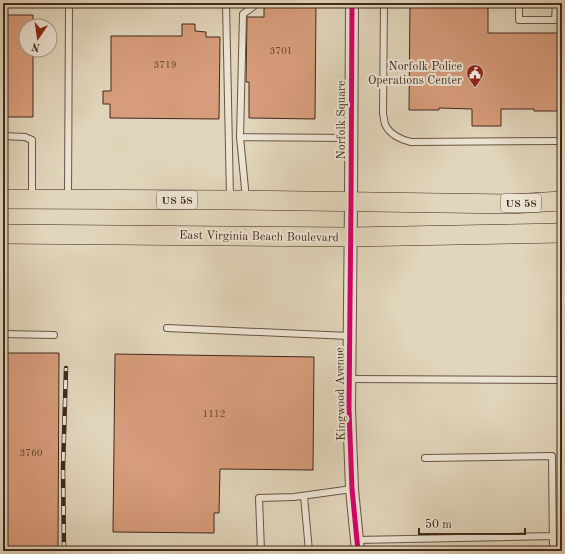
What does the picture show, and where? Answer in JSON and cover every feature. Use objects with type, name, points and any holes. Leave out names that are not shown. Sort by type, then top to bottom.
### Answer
[{"type":"main road","name":"US 58","points":[[3,199],[238,200],[510,204],[562,201]]},
{"type":"main road","name":"East Virginia Beach Boulevard","points":[[3,234],[350,237],[562,233]]},
{"type":"street","name":"Norfolk Square","points":[[350,237],[352,3]]},
{"type":"street","name":"Kingwood Avenue","points":[[350,237],[349,409],[352,489],[358,545]]},
{"type":"lane","points":[[68,200],[69,3]]},
{"type":"lane","points":[[226,3],[238,200]]},
{"type":"lane","points":[[238,200],[243,14],[254,6],[254,3]]},
{"type":"lane","points":[[384,3],[383,114],[385,124],[390,132],[398,138],[411,142],[562,141]]},
{"type":"lane","points":[[519,3],[519,20],[559,20],[556,3]]},
{"type":"lane","points":[[3,136],[25,136],[32,140],[32,200]]},
{"type":"lane","points":[[240,137],[351,138]]},
{"type":"lane","points":[[167,328],[349,336]]},
{"type":"lane","points":[[3,334],[54,335]]},
{"type":"lane","points":[[349,379],[562,380]]},
{"type":"lane","points":[[425,458],[552,456],[553,551]]},
{"type":"lane","points":[[261,551],[259,498],[294,497],[352,489]]},
{"type":"lane","points":[[304,496],[309,551]]},
{"type":"lane","points":[[358,545],[553,536]]},
{"type":"building","points":[[264,3],[316,3],[315,119],[249,118],[249,82],[246,82],[247,17],[264,17]]},
{"type":"building","points":[[410,3],[488,3],[488,33],[562,33],[562,111],[501,109],[501,126],[472,126],[472,109],[439,108],[439,110],[409,110]]},
{"type":"building","points":[[3,15],[33,15],[33,18],[18,18],[18,58],[33,58],[33,117],[3,117]]},
{"type":"building","points":[[182,24],[195,24],[195,31],[206,32],[206,37],[220,37],[219,119],[110,118],[110,104],[103,104],[103,91],[111,91],[111,36],[182,36]]},
{"type":"building","points":[[3,353],[59,353],[58,551],[3,551]]},
{"type":"building","points":[[115,354],[314,357],[313,470],[220,469],[219,513],[214,513],[214,533],[113,532]]},
{"type":"railway","points":[[64,551],[63,468],[66,368]]},
{"type":"cycle path","points":[[352,3],[349,409],[352,489],[358,551]]},
{"type":"place","name":"Norfolk Police Operations Center","points":[[475,88]]}]
